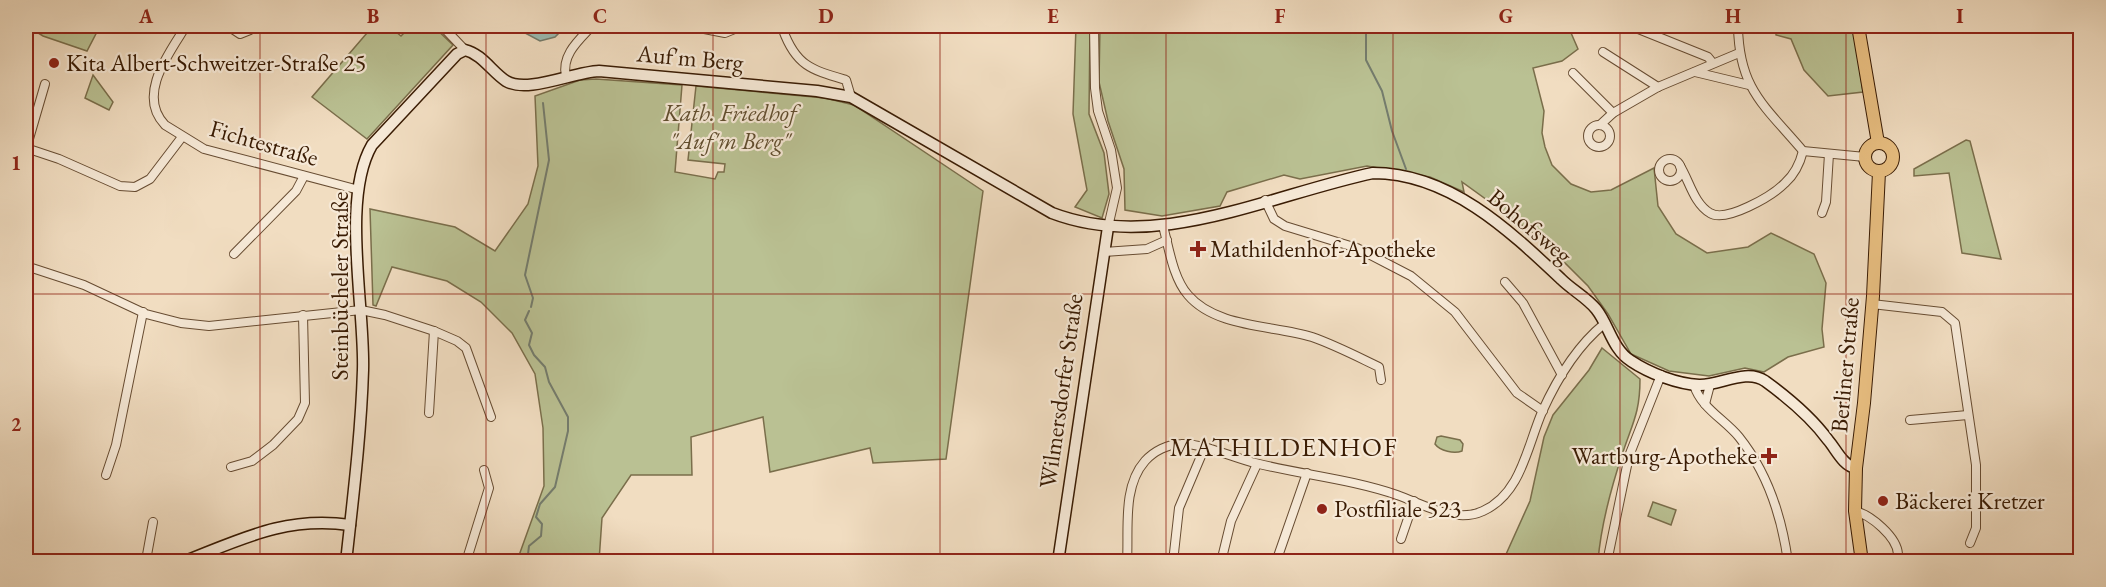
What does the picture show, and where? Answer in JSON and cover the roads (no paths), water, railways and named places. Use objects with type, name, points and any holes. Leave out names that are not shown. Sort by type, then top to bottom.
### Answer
[{"type":"main road","points":[[1858,26],[1878,143]]},
{"type":"main road","points":[[1878,143],[1891,149],[1894,159],[1889,168],[1879,172],[1868,166],[1865,157],[1870,146],[1878,143]]},
{"type":"main road","name":"Berliner Straße","points":[[1862,561],[1855,512],[1856,468],[1872,304],[1879,172]]},
{"type":"street","name":"Fichtestraße","points":[[186,26],[156,77],[154,101],[161,120],[204,149],[359,190]]},
{"type":"street","points":[[228,26],[240,34],[250,30],[252,26]]},
{"type":"street","points":[[442,26],[465,50]]},
{"type":"street","points":[[566,76],[564,68],[570,51],[592,26]]},
{"type":"street","points":[[689,26],[725,33],[742,26]]},
{"type":"street","points":[[1094,26],[1095,88],[1098,111],[1111,150],[1117,188],[1108,227]]},
{"type":"street","points":[[1631,26],[1708,57],[1712,62]]},
{"type":"street","points":[[1738,26],[1739,53],[1749,85],[1803,151],[1865,157]]},
{"type":"street","name":"Auf'm Berg","points":[[783,30],[789,48],[797,57],[815,71],[846,80],[851,97]]},
{"type":"street","name":"Auf'm Berg","points":[[465,50],[474,54],[512,84],[536,85],[566,76],[598,71],[817,91],[851,97],[1052,213],[1080,224],[1108,227]]},
{"type":"street","name":"Steinbücheler Straße","points":[[346,561],[363,373],[359,190],[366,156],[372,145],[453,58],[465,50]]},
{"type":"street","points":[[1603,52],[1658,87]]},
{"type":"street","points":[[1599,125],[1613,113],[1658,87],[1695,72],[1712,62],[1739,53]]},
{"type":"street","points":[[1695,72],[1749,85]]},
{"type":"street","points":[[1573,73],[1613,113]]},
{"type":"street","points":[[45,84],[26,148],[59,159],[120,186],[135,187],[150,179],[182,136]]},
{"type":"street","points":[[1680,166],[1705,209],[1712,214],[1723,216],[1734,214],[1784,185],[1793,174],[1803,151]]},
{"type":"street","points":[[1822,213],[1826,202],[1830,154]]},
{"type":"street","name":"Bohofsweg","points":[[1108,227],[1163,226],[1373,173],[1390,173],[1431,183],[1475,206],[1533,251],[1591,304],[1626,358],[1661,375],[1694,385],[1710,385],[1744,377],[1761,379],[1815,425],[1850,467],[1856,468]]},
{"type":"street","points":[[234,254],[296,191],[304,176]]},
{"type":"street","points":[[1265,200],[1275,219],[1285,226],[1365,251],[1416,279],[1455,312],[1516,393],[1543,411]]},
{"type":"street","points":[[1163,226],[1182,287],[1197,304],[1221,316],[1333,345],[1379,367],[1381,380]]},
{"type":"street","name":"Wilmersdorfer Straße","points":[[1058,561],[1108,227]]},
{"type":"street","points":[[1104,252],[1147,249],[1167,240]]},
{"type":"street","points":[[26,266],[84,285],[143,312],[197,326],[361,310],[385,315],[434,331],[457,341],[466,348],[491,417]]},
{"type":"street","points":[[1505,282],[1523,303],[1562,375]]},
{"type":"street","points":[[1872,304],[1942,312],[1953,320],[1961,354],[1977,483],[1976,528],[1970,543]]},
{"type":"street","points":[[106,475],[116,444],[143,312]]},
{"type":"street","points":[[231,467],[252,461],[273,445],[298,419],[305,404],[303,315]]},
{"type":"street","points":[[1127,561],[1130,494],[1138,471],[1150,456],[1168,446],[1187,444],[1257,464],[1364,484],[1443,512],[1463,515],[1481,512],[1497,502],[1515,480],[1543,411],[1562,375],[1587,340],[1604,324]]},
{"type":"street","points":[[429,413],[434,331]]},
{"type":"street","points":[[1607,561],[1629,456],[1661,375]]},
{"type":"street","points":[[1694,385],[1705,404],[1738,436],[1752,456],[1774,502],[1788,561]]},
{"type":"street","points":[[1705,404],[1710,385]]},
{"type":"street","points":[[1910,420],[1968,415]]},
{"type":"street","points":[[1173,561],[1179,508],[1204,449]]},
{"type":"street","points":[[1221,561],[1231,521],[1257,464]]},
{"type":"street","points":[[466,561],[489,488],[484,470]]},
{"type":"street","points":[[1276,561],[1307,473]]},
{"type":"street","points":[[1401,539],[1414,501]]},
{"type":"street","points":[[1855,512],[1864,513],[1893,540],[1898,554]]},
{"type":"street","points":[[149,561],[147,555],[153,522]]},
{"type":"street","points":[[183,561],[274,527],[306,522],[350,525]]},
{"type":"water","points":[[523,26],[566,26],[555,37],[540,41],[525,33]]},
{"type":"waterway","points":[[1366,26],[1366,60],[1382,91],[1392,131],[1406,169]]},
{"type":"waterway","points":[[531,307],[533,298],[525,275],[549,160],[543,103]]},
{"type":"waterway","points":[[527,562],[529,546],[541,536],[542,524],[536,517],[540,504],[555,487],[568,431],[568,417],[549,382],[545,367],[534,355],[529,345],[532,333],[525,320],[529,311]]},
{"type":"place","name":"Kita Albert-Schweitzer-Straße 25","points":[[54,63]]},
{"type":"place","name":"Mathildenhof-Apotheke","points":[[1198,249]]},
{"type":"place","name":"Wartburg-Apotheke","points":[[1769,456]]},
{"type":"place","name":"Bäckerei Kretzer","points":[[1883,501]]},
{"type":"place","name":"Postfiliale 523","points":[[1322,509]]},
{"type":"district","name":"MATHILDENHOF","points":[[1284,447]]},
{"type":"park label","name":"Kath. Friedhof \"Auf'm Berg\"","points":[[730,127]]}]
